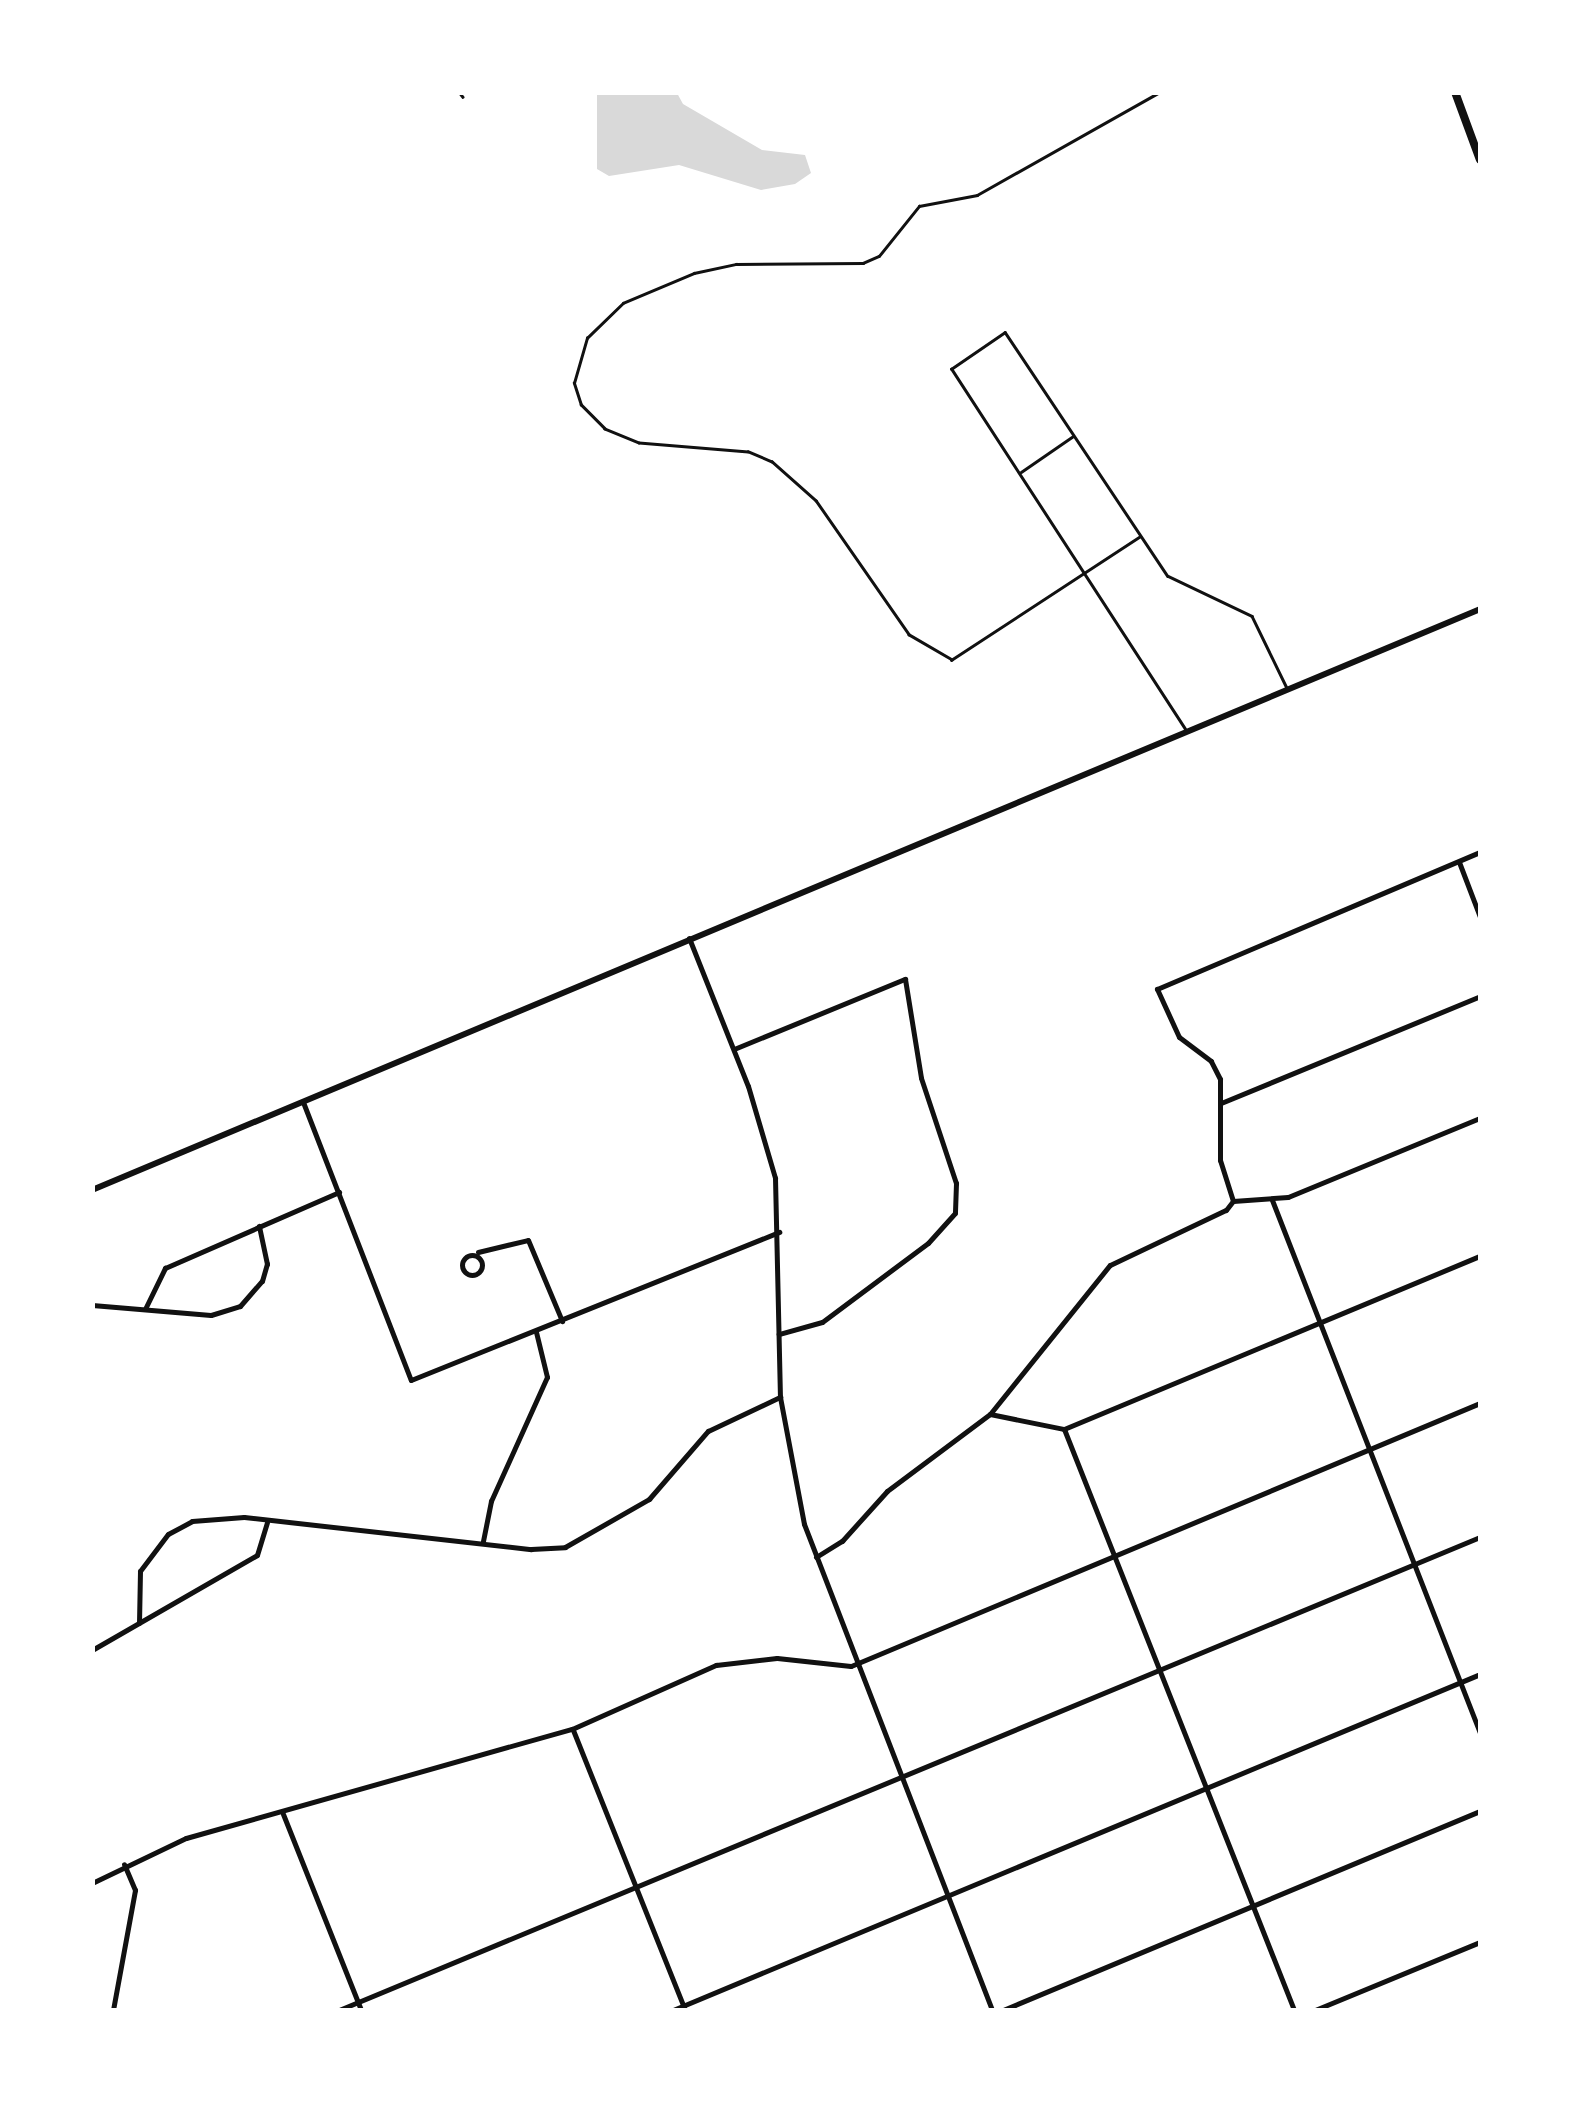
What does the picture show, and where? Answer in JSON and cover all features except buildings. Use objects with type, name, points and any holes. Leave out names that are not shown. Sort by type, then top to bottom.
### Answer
[{"type":"highway","points":[[1454,92],[1480,160]]},
{"type":"main road","points":[[92,1190],[1480,609]]},
{"type":"street","points":[[1233,1201],[1220,1160],[1220,1079],[1210,1061],[1179,1037],[1157,989],[1172,977],[1480,852]]},
{"type":"street","points":[[1459,862],[1480,917]]},
{"type":"street","points":[[689,938],[734,1049],[775,1178],[780,1397],[793,1480],[816,1557],[992,2010]]},
{"type":"street","points":[[734,1049],[901,978],[908,982],[922,1078],[956,1183],[955,1213],[858,1298],[822,1322],[778,1334]]},
{"type":"street","points":[[1221,1104],[1480,996]]},
{"type":"street","points":[[303,1102],[406,1376],[422,1378],[779,1232]]},
{"type":"street","points":[[1233,1201],[1272,1200],[1480,1118]]},
{"type":"street","points":[[146,1309],[165,1268],[338,1192]]},
{"type":"street","points":[[1272,1200],[1480,1733]]},
{"type":"street","points":[[816,1557],[842,1540],[887,1491],[990,1414],[1110,1264],[1226,1210],[1233,1201]]},
{"type":"street","points":[[92,1304],[212,1314],[240,1306],[262,1281],[266,1264],[258,1226]]},
{"type":"street","points":[[478,1252],[481,1264],[472,1278],[462,1266],[478,1252],[528,1240],[562,1322]]},
{"type":"street","points":[[990,1414],[1064,1429],[1480,1256]]},
{"type":"street","points":[[483,1541],[492,1501],[547,1377],[536,1332]]},
{"type":"street","points":[[139,1622],[140,1571],[168,1534],[214,1515],[565,1547],[649,1499],[708,1431],[780,1397]]},
{"type":"street","points":[[92,1883],[124,1864],[186,1838],[283,1814],[572,1729],[730,1661],[857,1663],[1480,1403]]},
{"type":"street","points":[[1064,1429],[1294,2010]]},
{"type":"street","points":[[92,1650],[257,1555],[267,1522]]},
{"type":"street","points":[[339,2010],[1480,1538]]},
{"type":"street","points":[[673,2010],[1480,1674]]},
{"type":"street","points":[[572,1729],[684,2008]]},
{"type":"street","points":[[1003,2010],[1480,1811]]},
{"type":"street","points":[[283,1814],[361,2010]]},
{"type":"street","points":[[113,2010],[135,1890],[124,1864]]},
{"type":"street","points":[[1315,2010],[1480,1942]]},
{"type":"lane","points":[[1140,537],[952,660],[908,636],[816,501],[772,462],[748,452],[638,443],[606,429],[581,405],[574,383],[586,338],[623,303],[694,273],[736,264],[863,263],[879,256],[919,206],[976,194],[1160,92]]},
{"type":"lane","points":[[1186,732],[952,369],[1006,332],[1140,537],[1179,586],[1227,600],[1252,616],[1288,689]]},
{"type":"lane","points":[[1020,472],[1074,436]]},
{"type":"shaded area","points":[[597,92],[677,93],[683,104],[762,150],[805,155],[811,173],[795,184],[761,190],[679,165],[609,176],[597,169]]}]
